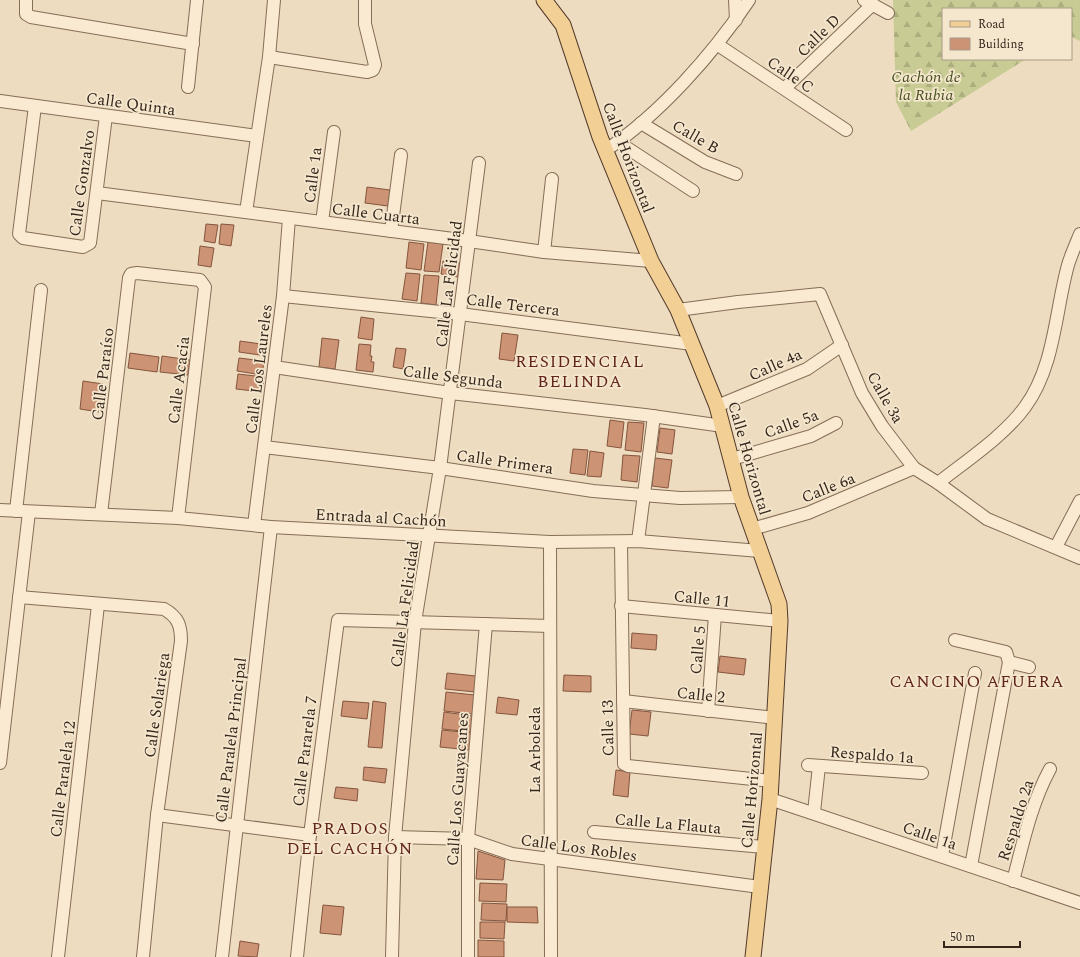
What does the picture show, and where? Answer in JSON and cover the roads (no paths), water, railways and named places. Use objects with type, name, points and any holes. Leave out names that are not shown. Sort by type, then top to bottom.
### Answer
[{"type":"main road","name":"Calle Horizontal","points":[[544,0],[563,25],[600,137],[612,146],[651,261],[678,310],[717,406],[741,497],[779,604],[780,621],[770,799],[753,957]]},
{"type":"street","points":[[26,0],[26,14],[30,17],[193,44]]},
{"type":"street","points":[[188,87],[196,0]]},
{"type":"street","points":[[246,212],[269,57],[274,0]]},
{"type":"street","points":[[269,57],[367,72],[374,70],[375,65],[365,24],[365,0]]},
{"type":"street","points":[[734,0],[736,20]]},
{"type":"street","points":[[693,191],[612,146],[641,123],[687,78],[718,44],[749,0]]},
{"type":"street","points":[[868,2],[888,13]]},
{"type":"street","name":"Calle D","points":[[785,88],[868,2]]},
{"type":"street","name":"Calle C","points":[[718,44],[846,130]]},
{"type":"street","name":"Calle Quinta","points":[[0,101],[257,136]]},
{"type":"street","name":"Calle Gonzalvo","points":[[35,106],[19,234],[23,238],[83,247],[88,246],[90,243],[106,116]]},
{"type":"street","name":"Calle B","points":[[641,123],[705,162],[736,174]]},
{"type":"street","name":"Calle 1a","points":[[322,222],[334,132]]},
{"type":"street","points":[[391,231],[401,155]]},
{"type":"street","name":"Calle La Felicidad","points":[[392,957],[395,837],[414,622],[430,536],[440,468],[479,163]]},
{"type":"street","points":[[544,252],[552,180]]},
{"type":"street","name":"Calle Cuarta","points":[[97,193],[544,252],[651,261]]},
{"type":"street","name":"Calle Los Laureles","points":[[254,524],[283,296],[289,218]]},
{"type":"street","points":[[938,483],[1000,433],[1026,406],[1038,385],[1053,343],[1074,265],[1080,234]]},
{"type":"street","name":"Calle Paraíso","points":[[101,514],[129,278],[131,274],[137,273],[166,276]]},
{"type":"street","name":"Calle Acacia","points":[[166,276],[200,280],[205,287],[178,518]]},
{"type":"street","points":[[16,511],[41,290]]},
{"type":"street","name":"Calle 3a","points":[[678,310],[738,302],[820,294],[862,393],[882,426],[914,468],[938,483],[987,520],[1080,558]]},
{"type":"street","name":"Calle Tercera","points":[[283,296],[460,314],[692,344]]},
{"type":"street","name":"Calle 4a","points":[[717,406],[807,370],[842,345]]},
{"type":"street","name":"Calle Segunda","points":[[274,366],[450,393],[654,416],[723,426]]},
{"type":"street","points":[[638,541],[642,495],[654,416]]},
{"type":"street","name":"Calle 5a","points":[[732,459],[811,436],[836,423]]},
{"type":"street","name":"Calle Primera","points":[[264,447],[440,468],[593,491],[680,498],[741,497]]},
{"type":"street","name":"Calle 6a","points":[[752,529],[808,513],[914,468]]},
{"type":"street","points":[[1056,547],[1080,501]]},
{"type":"street","name":"Entrada al Cachón","points":[[0,510],[178,518],[254,524],[271,527],[550,542],[638,541],[760,551]]},
{"type":"street","points":[[0,763],[3,710],[29,512]]},
{"type":"street","name":"Calle Paralela Principal","points":[[222,957],[271,527]]},
{"type":"street","name":"La Arboleda","points":[[550,542],[551,957]]},
{"type":"street","name":"Calle 13","points":[[621,542],[624,764],[628,766],[771,781]]},
{"type":"street","name":"Calle Solariega","points":[[19,597],[98,605],[164,609],[173,614],[179,621],[181,630],[180,641],[157,815],[143,957]]},
{"type":"street","name":"Calle Paralela 12","points":[[58,957],[98,605]]},
{"type":"street","name":"Calle 11","points":[[621,606],[780,621]]},
{"type":"street","name":"Calle 5","points":[[708,711],[716,615]]},
{"type":"street","name":"Calle Pararela 7","points":[[297,957],[310,835],[338,620],[414,622]]},
{"type":"street","points":[[414,622],[550,626]]},
{"type":"street","name":"Calle Los Guayacanes","points":[[468,957],[468,839],[486,624]]},
{"type":"street","points":[[955,640],[1006,652],[1009,662],[971,866]]},
{"type":"street","points":[[1009,662],[1029,667]]},
{"type":"street","points":[[942,856],[975,672]]},
{"type":"street","name":"Calle 2","points":[[623,702],[775,718]]},
{"type":"street","name":"Respaldo 1a","points":[[814,812],[813,766],[922,773]]},
{"type":"street","name":"Respaldo 2a","points":[[1013,881],[1031,812],[1040,787],[1050,769]]},
{"type":"street","name":"Calle 1a","points":[[770,799],[814,812],[1080,903]]},
{"type":"street","points":[[157,815],[310,835]]},
{"type":"street","name":"Calle La Flauta","points":[[594,832],[764,847]]},
{"type":"street","name":"Calle Los Robles","points":[[395,837],[468,839],[512,854],[760,887]]},
{"type":"district","name":"RESIDENCIAL BELINDA","points":[[580,371]]},
{"type":"district","name":"CANCINO AFUERA","points":[[977,681]]},
{"type":"district","name":"PRADOS DEL CACHÓN","points":[[350,838]]},
{"type":"park label","name":"Cachón de la Rubia","points":[[926,85]]}]
